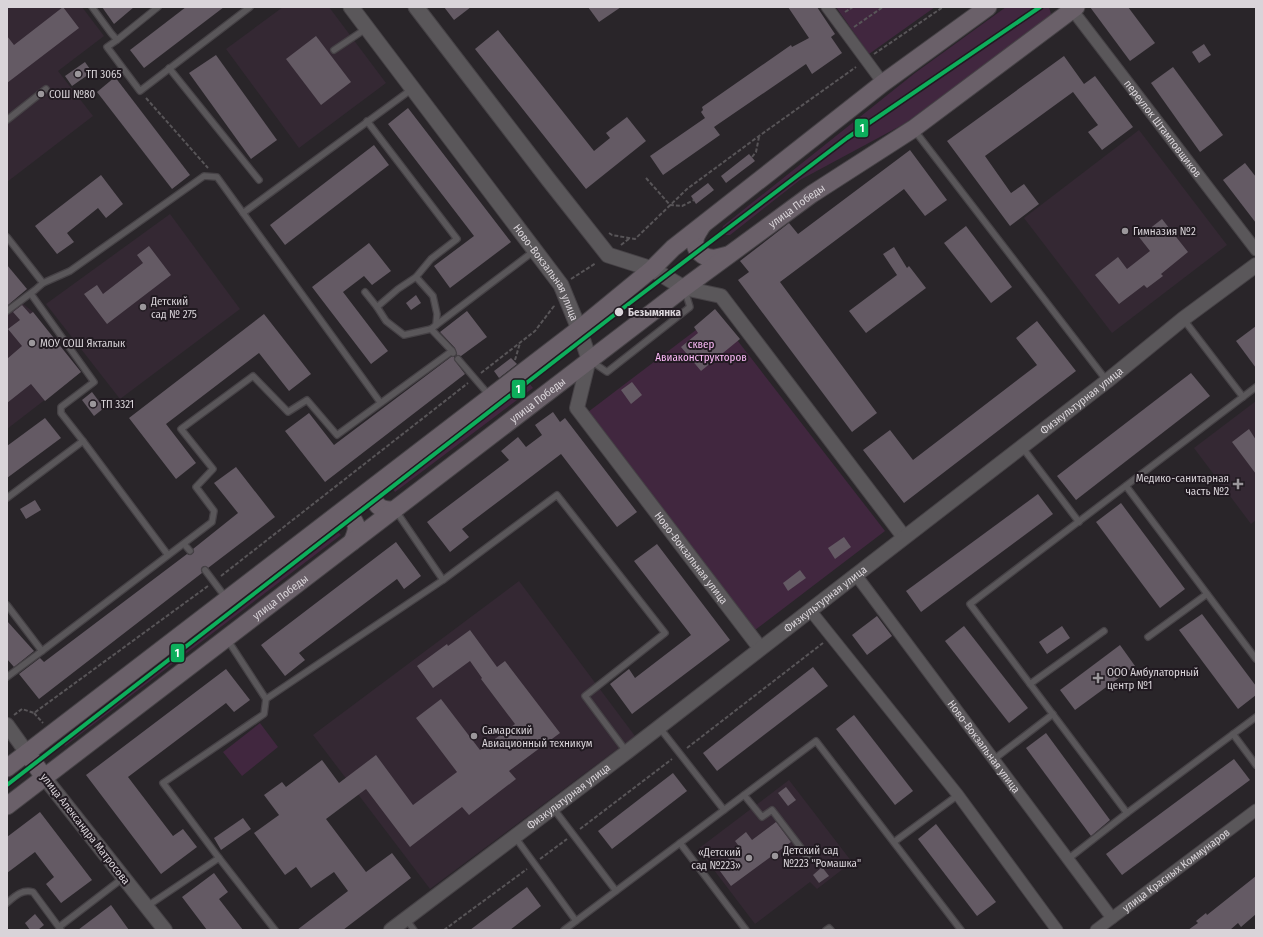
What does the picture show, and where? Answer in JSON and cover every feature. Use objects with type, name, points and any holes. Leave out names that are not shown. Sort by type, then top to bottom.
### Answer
[{"type":"main road","name":"Ново-Вокзальная улица","points":[[352,7],[561,286],[589,359]]},
{"type":"main road","points":[[416,7],[608,255],[652,268],[684,288]]},
{"type":"main road","points":[[7,768],[226,598],[376,486],[579,330],[652,268],[673,248],[883,83],[988,7]]},
{"type":"main road","name":"улица Победы","points":[[7,806],[395,510],[589,359],[812,194],[913,129],[1073,8]]},
{"type":"main road","points":[[702,226],[696,235],[694,243],[697,251],[705,257],[715,258],[728,255]]},
{"type":"main road","points":[[376,486],[372,495],[375,504],[383,510],[395,510]]},
{"type":"main road","points":[[332,518],[348,516],[354,520],[356,533],[352,542]]},
{"type":"main road","name":"улица Александра Матросова","points":[[27,753],[44,777]]},
{"type":"street","points":[[828,7],[883,83]]},
{"type":"street","name":"переулок Штамповщиков","points":[[1073,8],[1256,250]]},
{"type":"street","name":"Физкультурная улица","points":[[391,930],[410,925],[514,837],[627,752],[1108,381],[1183,319],[1256,265]]},
{"type":"street","points":[[684,288],[721,296],[904,537]]},
{"type":"street","name":"Ново-Вокзальная улица","points":[[589,359],[577,408],[760,648]]},
{"type":"street","name":"Ново-Вокзальная улица","points":[[856,575],[1112,918]]},
{"type":"street","points":[[810,610],[958,795],[1057,930]]},
{"type":"street","name":"улица Александра Матросова","points":[[9,721],[27,753]]},
{"type":"street","name":"улица Александра Матросова","points":[[44,777],[165,930]]},
{"type":"street","name":"улица Красных Коммунаров","points":[[1096,930],[1256,810]]},
{"type":"lane","points":[[92,7],[117,40]]},
{"type":"lane","points":[[158,7],[107,48],[140,91],[250,7]]},
{"type":"lane","points":[[334,50],[367,28]]},
{"type":"lane","points":[[169,68],[259,180]]},
{"type":"lane","points":[[7,120],[46,89]]},
{"type":"lane","points":[[243,213],[412,89]]},
{"type":"lane","points":[[367,121],[457,239],[431,259],[416,277],[398,289],[378,307]]},
{"type":"lane","points":[[913,129],[1108,381]]},
{"type":"lane","points":[[7,311],[31,294],[43,283],[70,271],[204,176],[216,177],[380,402]]},
{"type":"lane","points":[[7,237],[43,283]]},
{"type":"lane","points":[[365,292],[378,307],[386,321],[404,335],[431,329],[535,250]]},
{"type":"lane","points":[[416,277],[433,296],[437,314],[436,325]]},
{"type":"lane","points":[[31,294],[94,382],[61,407],[61,413],[168,555]]},
{"type":"lane","points":[[1183,319],[1243,397]]},
{"type":"lane","points":[[7,678],[212,522],[214,511],[196,487],[213,469],[181,430],[253,376],[288,412],[307,400],[337,435],[380,402],[453,352],[431,329]]},
{"type":"lane","points":[[458,359],[491,398]]},
{"type":"lane","points":[[1127,813],[970,604],[1256,387]]},
{"type":"lane","points":[[7,498],[83,441]]},
{"type":"lane","points":[[1022,447],[1079,522]]},
{"type":"lane","points":[[1126,486],[1256,659]]},
{"type":"lane","points":[[266,699],[443,580],[557,495],[665,633],[585,696],[627,752]]},
{"type":"lane","points":[[395,510],[443,580]]},
{"type":"lane","points":[[184,544],[190,551]]},
{"type":"lane","points":[[205,570],[226,598]]},
{"type":"lane","points":[[1148,637],[1207,594]]},
{"type":"lane","points":[[7,605],[42,651]]},
{"type":"lane","points":[[1030,684],[1104,631]]},
{"type":"lane","points":[[226,638],[266,699],[264,714],[163,783],[218,858],[275,930]]},
{"type":"lane","points":[[993,760],[1053,714]]},
{"type":"lane","points":[[1068,859],[1256,717]]},
{"type":"lane","points":[[659,726],[724,810]]},
{"type":"lane","points":[[1233,734],[1256,765]]},
{"type":"lane","points":[[564,930],[816,741],[961,930]]},
{"type":"lane","points":[[744,795],[762,817],[772,810],[808,857]]},
{"type":"lane","points":[[894,842],[958,795]]},
{"type":"lane","points":[[553,808],[616,891]]},
{"type":"lane","points":[[514,837],[576,921]]},
{"type":"lane","points":[[680,843],[746,930]]},
{"type":"lane","points":[[146,907],[218,858]]},
{"type":"lane","points":[[7,903],[20,892],[27,890],[33,892],[60,928],[123,878]]},
{"type":"lane","points":[[826,930],[829,928],[831,930]]},
{"type":"path","points":[[847,7],[845,13],[853,7]]},
{"type":"path","points":[[853,27],[883,7]]},
{"type":"path","points":[[607,231],[612,235],[635,239],[687,189],[759,136],[943,7]]},
{"type":"path","points":[[140,91],[216,177]]},
{"type":"path","points":[[752,157],[756,152],[759,136]]},
{"type":"path","points":[[646,178],[670,205],[682,206],[694,200]]},
{"type":"path","points":[[9,721],[22,709],[34,713],[213,582],[536,331],[554,306],[553,292],[608,255],[630,238]]},
{"type":"path","points":[[514,361],[520,342]]},
{"type":"path","points":[[444,930],[573,835],[831,636]]},
{"type":"shaded area","name":"СОШ №80","points":[[7,7],[82,7],[104,36],[58,71],[93,116],[7,182]]},
{"type":"shaded area","points":[[283,7],[329,7],[386,83],[299,148],[226,49]]},
{"type":"shaded area","name":"Гимназия №2","points":[[1139,130],[1227,245],[1112,333],[1024,218]]},
{"type":"shaded area","name":"Детский сад № 275","points":[[170,214],[240,309],[120,399],[46,304]]},
{"type":"shaded area","name":"МОУ СОШ Якталык","points":[[22,303],[33,312],[81,372],[7,429],[7,314]]},
{"type":"shaded area","name":"Медико-санитарная часть №2","points":[[1256,401],[1256,520],[1251,524],[1194,448]]},
{"type":"shaded area","name":"Самарский Авиационный техникум","points":[[519,581],[635,736],[430,889],[313,735]]},
{"type":"shaded area","name":"Детский сад №223 \"Ромашка\"","points":[[789,780],[852,862],[817,889],[810,882],[755,924],[698,849]]},
{"type":"green space","points":[[836,7],[935,7],[869,54]]},
{"type":"green space","points":[[1006,7],[1049,7],[1051,14],[1049,18],[904,124],[800,180],[730,235],[726,235],[723,232],[723,226],[915,73]]},
{"type":"green space","name":"сквер Авиаконструкторов","points":[[717,314],[885,531],[755,630],[588,412]]},
{"type":"green space","points":[[529,383],[533,388],[395,492],[393,489]]},
{"type":"green space","points":[[337,531],[341,535],[65,746],[61,741]]},
{"type":"green space","points":[[260,723],[278,747],[242,776],[223,752]]},
{"type":"building","points":[[63,7],[79,28],[7,83],[7,36],[14,45]]},
{"type":"building","points":[[102,7],[134,7],[114,24]]},
{"type":"building","points":[[186,7],[224,7],[144,68],[130,50]]},
{"type":"building","points":[[444,7],[471,7],[454,20]]},
{"type":"building","points":[[588,7],[621,7],[599,22]]},
{"type":"building","points":[[788,7],[817,7],[835,34],[831,37],[842,53],[812,74],[806,64],[714,127],[720,135],[663,175],[650,156],[705,118],[701,112],[703,110],[702,107],[791,45],[792,47],[809,38]]},
{"type":"building","points":[[1090,7],[1128,7],[1155,43],[1130,61]]},
{"type":"building","points":[[498,30],[594,151],[610,138],[606,133],[627,117],[646,141],[586,189],[475,49]]},
{"type":"building","points":[[316,36],[351,82],[321,105],[286,59]]},
{"type":"building","points":[[1204,44],[1211,55],[1199,63],[1192,52]]},
{"type":"building","points":[[216,55],[277,140],[251,159],[189,73]]},
{"type":"building","points":[[1064,56],[1084,84],[1095,76],[1133,127],[1102,150],[1088,132],[1098,125],[1073,92],[985,156],[1011,193],[1024,184],[1039,204],[1010,226],[947,141]]},
{"type":"building","name":"ТП 3065","points":[[85,62],[92,72],[72,86],[65,76]]},
{"type":"building","points":[[1173,67],[1223,135],[1200,152],[1151,83]]},
{"type":"building","points":[[115,77],[190,175],[172,189],[97,92]]},
{"type":"building","points":[[408,108],[511,242],[450,288],[434,266],[474,236],[388,124]]},
{"type":"building","points":[[374,145],[389,165],[285,245],[270,225]]},
{"type":"building","points":[[910,150],[947,200],[925,216],[904,189],[780,282],[877,413],[852,432],[738,280],[749,272],[740,261],[789,223],[798,234]]},
{"type":"building","points":[[749,154],[755,161],[726,183],[721,176]]},
{"type":"building","points":[[1245,163],[1256,177],[1256,223],[1223,180]]},
{"type":"building","points":[[101,175],[123,204],[106,218],[98,208],[67,233],[74,242],[57,254],[35,226]]},
{"type":"building","points":[[708,183],[714,190],[696,204],[691,196]]},
{"type":"building","points":[[1162,219],[1188,252],[1161,274],[1163,276],[1147,288],[1144,285],[1119,304],[1095,275],[1118,257],[1127,269],[1150,251],[1139,237]]},
{"type":"building","points":[[966,226],[1012,287],[991,303],[944,243]]},
{"type":"building","points":[[369,243],[391,271],[372,285],[364,276],[343,292],[388,351],[371,364],[312,287]]},
{"type":"building","points":[[149,246],[171,275],[107,324],[84,294],[97,285],[103,294],[143,263],[137,255]]},
{"type":"building","points":[[894,247],[907,268],[909,266],[926,288],[866,333],[849,311],[897,275],[883,254]]},
{"type":"building","points":[[7,265],[27,289],[8,305],[7,305]]},
{"type":"building","points":[[416,295],[421,303],[411,310],[406,303]]},
{"type":"building","name":"МОУ СОШ Якталык","points":[[22,305],[30,314],[33,312],[81,372],[45,401],[31,384],[7,403],[7,359],[22,346],[8,329],[20,320],[13,312]]},
{"type":"building","points":[[715,309],[740,339],[701,371],[681,347],[698,333],[694,327]]},
{"type":"building","points":[[467,311],[487,337],[461,356],[457,355],[455,348],[440,332]]},
{"type":"building","points":[[264,314],[311,374],[289,391],[259,353],[166,424],[196,463],[176,479],[129,418]]},
{"type":"building","points":[[1037,321],[1076,371],[904,503],[863,450],[890,430],[913,460],[1037,365],[1016,338]]},
{"type":"building","points":[[1256,326],[1256,368],[1236,341]]},
{"type":"building","points":[[451,357],[454,357],[455,361],[465,374],[325,482],[285,431],[309,413],[334,445]]},
{"type":"building","points":[[511,358],[517,364],[499,378],[494,371]]},
{"type":"building","points":[[1191,373],[1210,396],[1076,500],[1057,476]]},
{"type":"building","points":[[632,382],[642,395],[631,404],[621,390]]},
{"type":"building","name":"ТП 3321","points":[[92,392],[104,408],[94,416],[82,400]]},
{"type":"building","points":[[553,412],[560,422],[565,418],[637,512],[617,527],[561,454],[462,529],[469,537],[450,552],[427,522],[509,460],[501,451],[518,437],[526,447],[542,435],[535,425]]},
{"type":"building","points":[[45,418],[61,438],[7,478],[7,446]]},
{"type":"building","points":[[1249,429],[1256,440],[1256,474],[1232,442]]},
{"type":"building","points":[[236,467],[275,517],[208,568],[205,566],[202,567],[202,573],[39,699],[19,674],[40,658],[44,662],[187,554],[192,554],[194,552],[193,549],[238,513],[214,483]]},
{"type":"building","points":[[1038,494],[1053,514],[921,612],[906,591]]},
{"type":"building","points":[[35,500],[41,510],[26,519],[20,509]]},
{"type":"building","points":[[1121,503],[1185,589],[1160,608],[1096,522]]},
{"type":"building","points":[[844,537],[851,547],[835,559],[828,548]]},
{"type":"building","points":[[396,542],[421,576],[404,589],[397,579],[299,653],[305,660],[285,676],[261,645]]},
{"type":"building","points":[[657,544],[730,640],[632,714],[610,684],[629,669],[635,678],[691,635],[634,561]]},
{"type":"building","points":[[800,570],[806,578],[788,591],[783,583]]},
{"type":"building","points":[[1202,614],[1256,686],[1256,695],[1238,709],[1179,630]]},
{"type":"building","points":[[877,616],[892,636],[867,655],[852,635]]},
{"type":"building","points":[[7,621],[34,651],[14,667],[7,659]]},
{"type":"building","points":[[964,626],[1028,708],[1009,723],[945,641]]},
{"type":"building","points":[[1062,626],[1070,638],[1047,654],[1039,642]]},
{"type":"building","points":[[470,630],[497,667],[505,661],[560,733],[509,771],[516,779],[469,815],[462,807],[410,847],[366,789],[326,819],[366,872],[392,853],[411,878],[343,930],[297,930],[348,891],[334,872],[311,888],[296,867],[285,875],[254,833],[279,815],[264,795],[282,782],[286,787],[322,760],[339,783],[376,755],[413,805],[457,772],[416,718],[441,699],[480,750],[515,724],[481,679],[482,678],[470,661],[433,688],[417,666],[447,644],[448,646]]},
{"type":"building","name":"ООО Амбулаторный центр №1","points":[[1120,645],[1135,666],[1075,710],[1060,690]]},
{"type":"building","points":[[813,667],[828,686],[717,771],[703,753]]},
{"type":"building","points":[[226,669],[250,700],[234,712],[226,703],[128,777],[173,836],[183,829],[197,847],[161,874],[86,775]]},
{"type":"building","points":[[854,715],[913,791],[895,805],[836,729]]},
{"type":"building","points":[[1046,733],[1110,820],[1091,836],[1026,748]]},
{"type":"building","points":[[1234,759],[1250,780],[1122,875],[1106,854]]},
{"type":"building","points":[[673,773],[687,791],[612,849],[598,831]]},
{"type":"building","points":[[786,787],[796,800],[788,806],[778,793]]},
{"type":"building","points":[[40,812],[92,880],[61,903],[46,884],[54,877],[35,852],[7,873],[7,837]]},
{"type":"building","points":[[243,818],[251,829],[221,850],[214,838]]},
{"type":"building","name":"«Детский сад №223»","points":[[776,822],[791,842],[731,886],[717,867],[741,849],[735,841],[746,832],[752,840]]},
{"type":"building","points":[[936,824],[996,902],[977,916],[918,839]]},
{"type":"building","points":[[822,867],[829,876],[819,883],[813,875]]},
{"type":"building","points":[[214,873],[228,892],[219,899],[243,930],[207,930],[182,897]]},
{"type":"building","points":[[1256,876],[1256,914],[1241,927],[1238,923],[1230,930],[1188,930],[1198,923],[1196,921],[1206,913],[1207,915]]},
{"type":"building","points":[[527,887],[541,906],[510,930],[470,930]]},
{"type":"building","points":[[111,905],[129,930],[78,930]]},
{"type":"building","points":[[35,914],[44,925],[38,930],[30,930],[25,923]]},
{"type":"transit line","name":"1","points":[[7,785],[618,312],[847,138],[1040,7]]},
{"type":"place","name":"ТП 3065","points":[[78,74]]},
{"type":"place","name":"СОШ №80","points":[[41,94]]},
{"type":"place","name":"Гимназия №2","points":[[1125,231]]},
{"type":"place","name":"Детский сад № 275","points":[[143,307]]},
{"type":"place","name":"Безымянка","points":[[619,312]]},
{"type":"place","name":"МОУ СОШ Якталык","points":[[32,343]]},
{"type":"place","name":"ТП 3321","points":[[93,404]]},
{"type":"place","name":"Медико-санитарная часть №2","points":[[1238,484]]},
{"type":"place","name":"ООО Амбулаторный центр №1","points":[[1098,678]]},
{"type":"place","name":"Самарский Авиационный техникум","points":[[474,736]]},
{"type":"place","name":"Детский сад №223 \"Ромашка\"","points":[[775,856]]},
{"type":"place","name":"«Детский сад №223»","points":[[749,858]]}]
